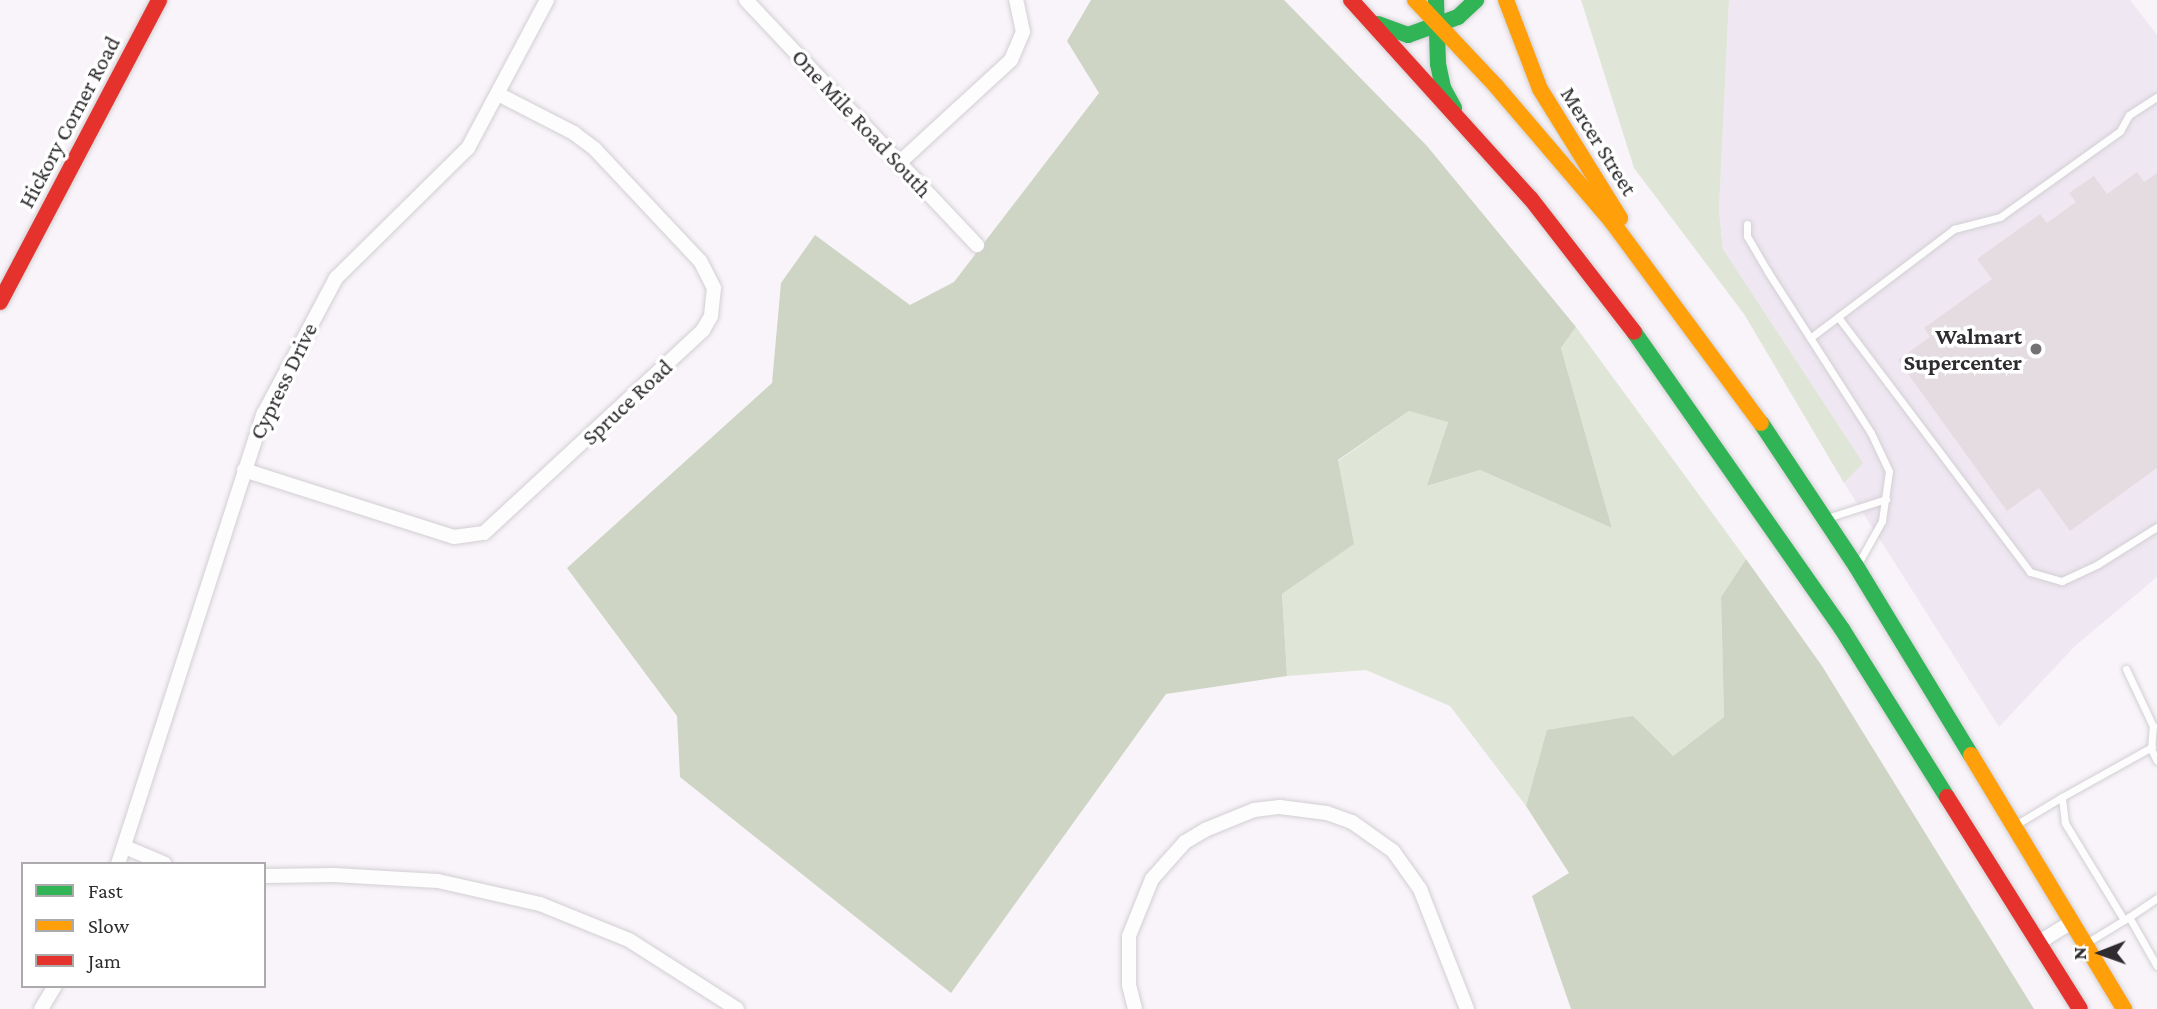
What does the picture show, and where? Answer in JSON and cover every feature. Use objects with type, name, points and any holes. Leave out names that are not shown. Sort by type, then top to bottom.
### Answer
[{"type":"main road","name":"Hickory Corner Road","points":[[0,302],[159,0]]},
{"type":"main road","points":[[1350,0],[1373,22],[1531,199],[1640,339],[1842,629],[2080,1009]]},
{"type":"main road","points":[[1415,0],[1612,222],[1670,298],[1826,519],[2124,1009]]},
{"type":"main road","points":[[1436,0],[1443,88],[1460,120]]},
{"type":"main road","points":[[1373,22],[1408,36],[1458,17],[1476,0]]},
{"type":"main road","name":"Mercer Street","points":[[1506,0],[1540,89],[1670,298]]},
{"type":"street","name":"Cypress Drive","points":[[119,862],[264,413],[336,278],[454,166],[498,94],[547,0]]},
{"type":"street","name":"One Mile Road South","points":[[746,0],[977,245]]},
{"type":"street","points":[[899,163],[1012,60],[1023,32],[1016,0]]},
{"type":"street","name":"Spruce Road","points":[[244,470],[454,537],[484,533],[703,330],[714,295],[709,273],[700,261],[594,149],[574,133],[498,94]]},
{"type":"street","points":[[1135,1009],[1129,985],[1129,936],[1152,879],[1185,842],[1254,810],[1280,807],[1327,813],[1352,822],[1393,851],[1420,889],[1467,1009]]},
{"type":"street","points":[[125,847],[160,862]]},
{"type":"street","points":[[266,876],[334,874],[438,881],[540,904],[629,940],[737,1009]]},
{"type":"street","points":[[2038,943],[2071,922]]},
{"type":"street","points":[[41,1009],[54,988]]},
{"type":"lane","points":[[1810,338],[1954,229],[2000,217],[2111,138],[2129,115],[2157,97]]},
{"type":"lane","points":[[1747,224],[1748,236],[1761,260],[1871,433],[1889,471],[1882,521],[1856,566]]},
{"type":"lane","points":[[1838,317],[2030,572],[2062,581],[2098,564],[2157,527]]},
{"type":"lane","points":[[1826,519],[1886,499]]},
{"type":"lane","points":[[2126,669],[2153,726],[2152,747],[2157,761]]},
{"type":"lane","points":[[2013,826],[2152,747]]},
{"type":"lane","points":[[2062,797],[2065,823],[2157,966]]},
{"type":"lane","points":[[2084,944],[2157,898]]},
{"type":"shaded area","points":[[1729,0],[2130,0],[2157,35],[2157,577],[2075,646],[1999,727],[1844,483],[1862,463],[1723,249],[1719,211]]},
{"type":"green space","points":[[1091,0],[1284,0],[1427,146],[1576,327],[1561,348],[1612,528],[1480,470],[1427,486],[1448,422],[1409,411],[1338,460],[1354,544],[1282,594],[1287,676],[1166,694],[951,993],[680,777],[677,716],[567,568],[772,383],[781,283],[815,235],[910,305],[954,282],[1099,93],[1067,41]]},
{"type":"green space","points":[[1581,0],[1729,0],[1719,211],[1723,249],[1863,463],[1844,483],[1744,314],[1634,168]]},
{"type":"green space","points":[[1576,327],[1746,559],[1721,597],[1724,717],[1673,756],[1548,730],[1526,806],[1450,706],[1366,670],[1287,676],[1282,594],[1353,544],[1338,461],[1409,411],[1448,421],[1428,486],[1480,470],[1612,528],[1561,348]]},
{"type":"green space","points":[[1746,559],[1822,666],[2034,1009],[1571,1009],[1532,896],[1569,873],[1526,806],[1547,730],[1633,716],[1673,756],[1724,717],[1721,597]]},
{"type":"building","name":"Walmart Supercenter","points":[[2137,172],[2144,182],[2157,173],[2157,468],[2070,531],[2039,488],[2007,511],[1898,360],[1930,337],[1924,328],[1992,279],[1977,259],[2040,214],[2047,223],[2076,202],[2069,193],[2094,176],[2107,194]]},
{"type":"traffic: fast","points":[[1436,0],[1438,64],[1443,88],[1454,108]]},
{"type":"traffic: fast","points":[[1378,24],[1408,35],[1458,17],[1476,0]]},
{"type":"traffic: fast","points":[[1634,332],[1842,629],[1947,797]]},
{"type":"traffic: fast","points":[[1761,423],[1856,566],[1971,755]]},
{"type":"traffic: slow","points":[[1415,0],[1496,86],[1612,222],[1761,423]]},
{"type":"traffic: slow","points":[[1506,0],[1540,89],[1620,218]]},
{"type":"traffic: slow","points":[[1971,755],[2124,1009]]},
{"type":"traffic: jam","points":[[0,302],[159,0]]},
{"type":"traffic: jam","points":[[1351,0],[1531,199],[1634,332]]},
{"type":"traffic: jam","points":[[1947,797],[2080,1009]]},
{"type":"place","name":"Walmart Supercenter","points":[[2036,349]]}]
